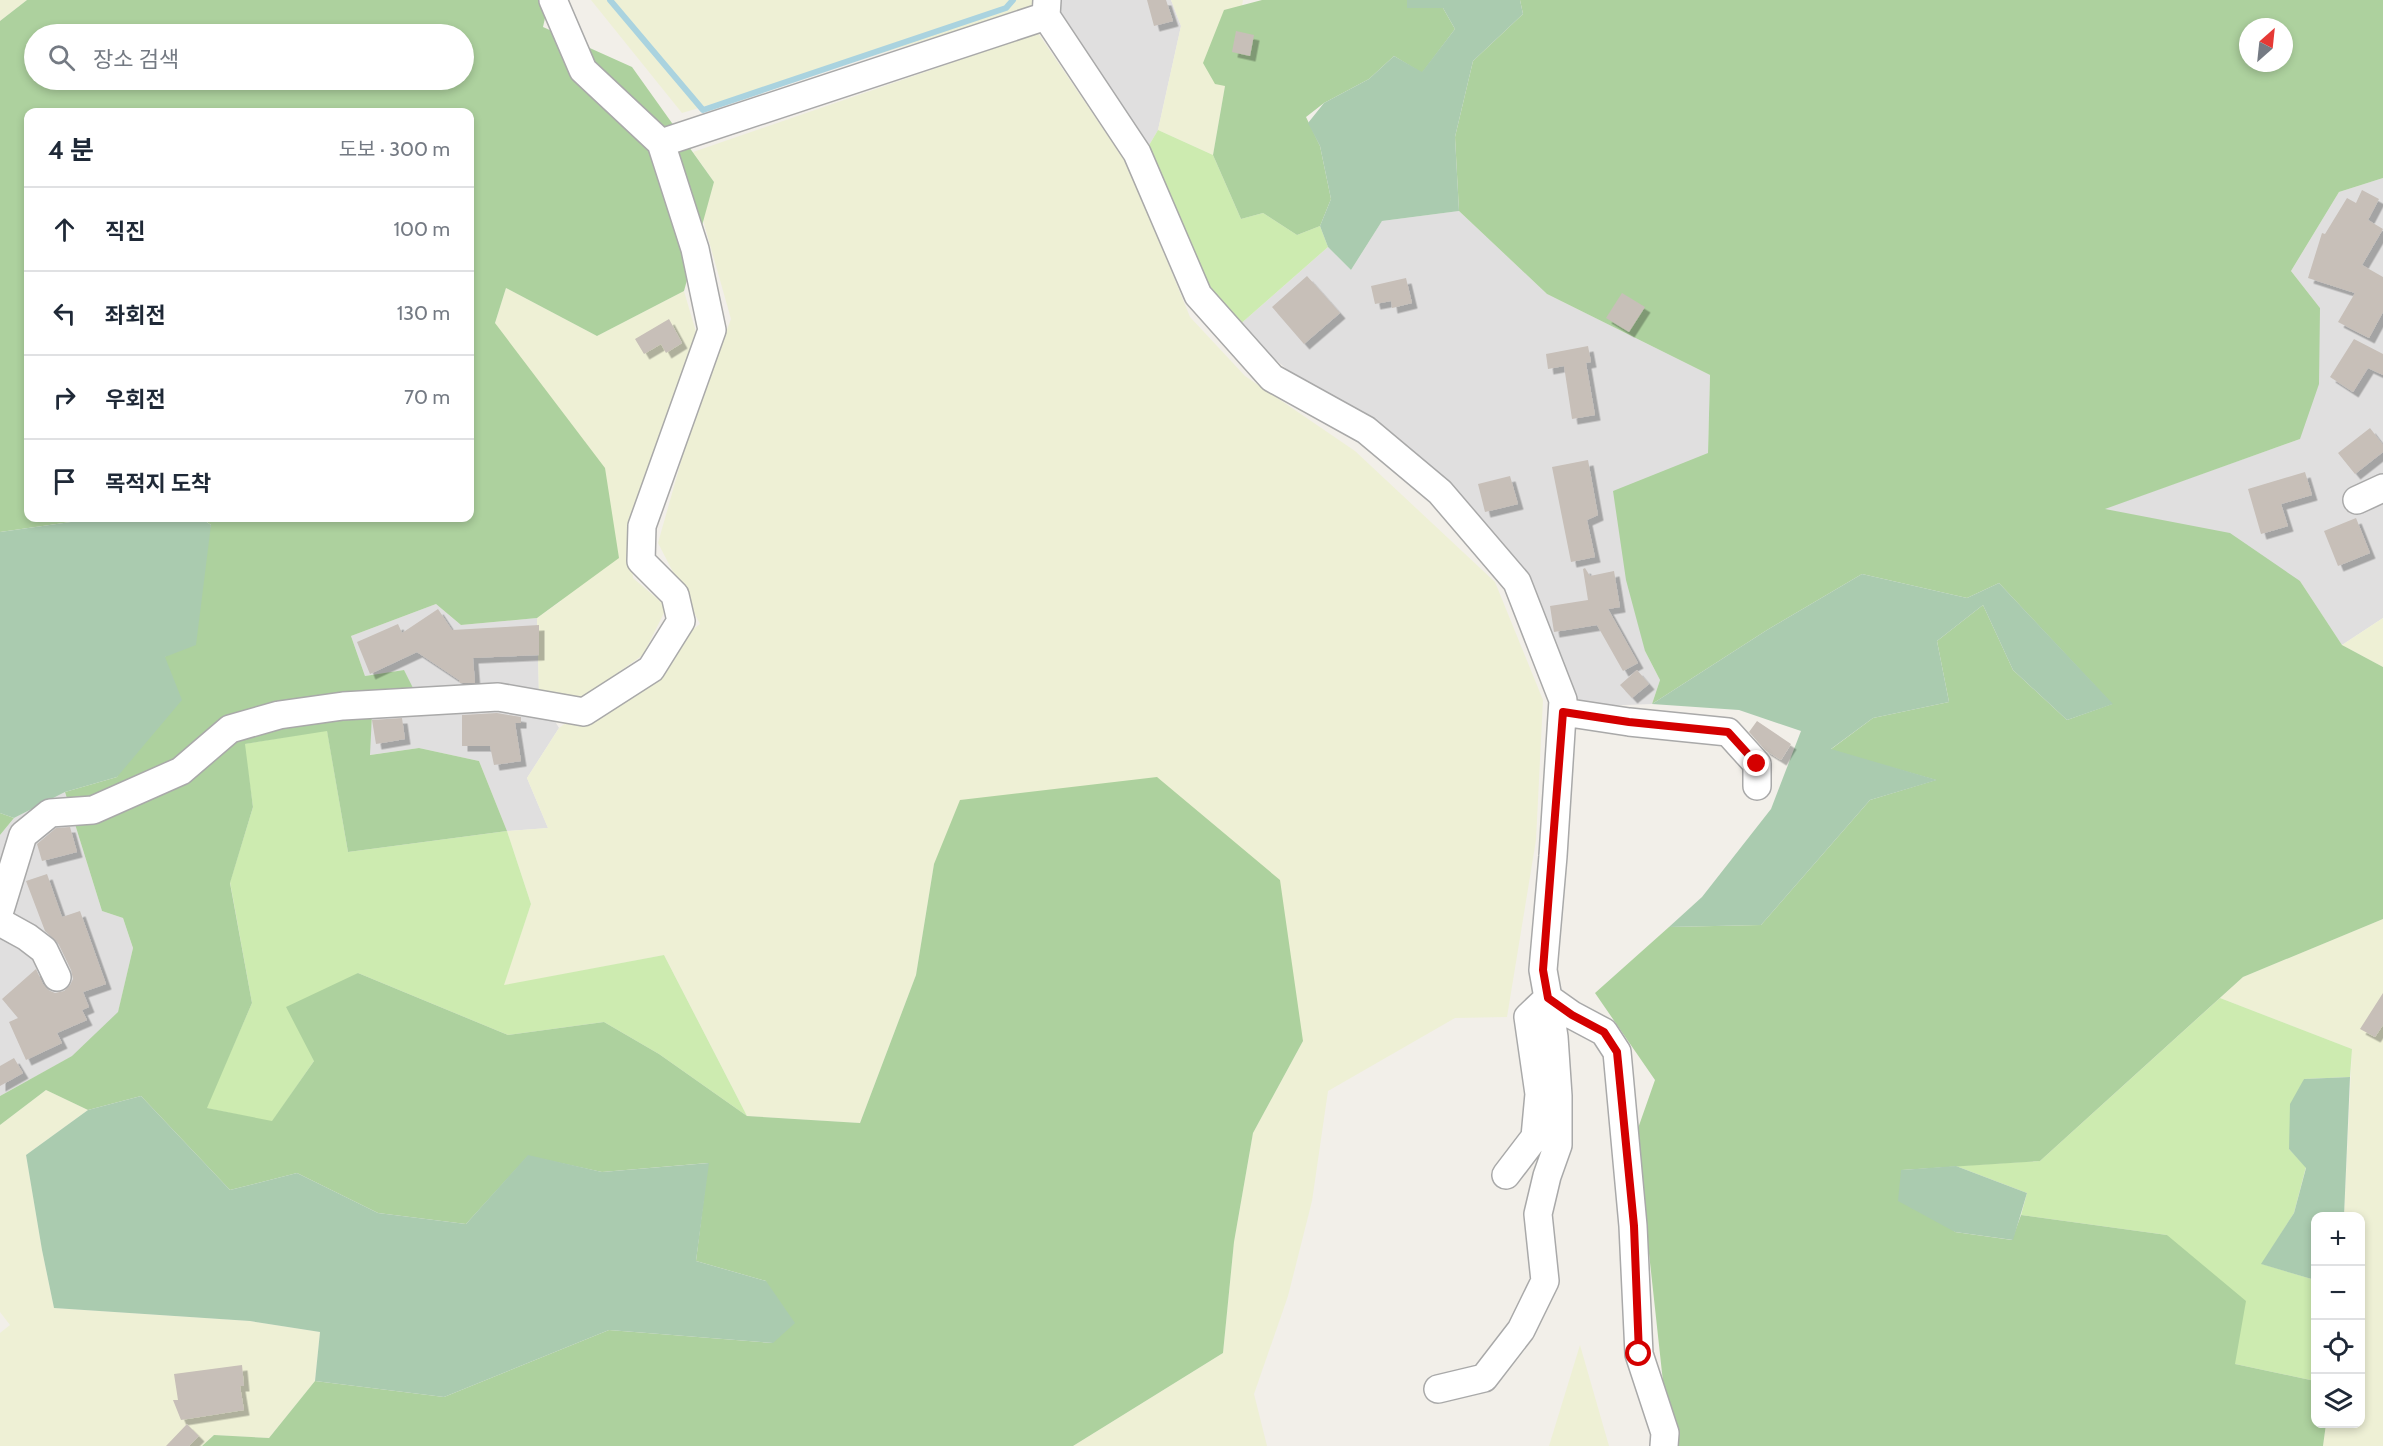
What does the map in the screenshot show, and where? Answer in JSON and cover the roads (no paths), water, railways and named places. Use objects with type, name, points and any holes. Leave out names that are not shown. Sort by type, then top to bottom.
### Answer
[{"type":"street","points":[[0,910],[22,835],[50,813],[93,810],[182,771],[230,729],[279,715],[343,706],[498,697],[584,712],[651,669],[681,621],[675,595],[641,561],[642,526],[712,330],[695,249],[661,143],[583,70],[553,0]]},
{"type":"street","points":[[661,143],[1046,8],[1137,153],[1198,295],[1272,378],[1366,430],[1440,492],[1518,582],[1563,700],[1543,970],[1554,1036],[1558,1136],[1558,1145],[1547,1176],[1538,1214],[1545,1281],[1521,1330],[1484,1378],[1438,1389]]},
{"type":"street","points":[[2357,500],[2383,488]]},
{"type":"street","points":[[1563,712],[1629,722],[1728,732],[1757,764],[1757,786]]},
{"type":"street","points":[[0,922],[44,950],[57,977]]},
{"type":"street","points":[[1506,1176],[1535,1137],[1539,1094],[1528,1017],[1548,998]]},
{"type":"street","points":[[1548,998],[1572,1015],[1604,1032],[1617,1052],[1634,1226],[1639,1354],[1665,1433],[1664,1446]]},
{"type":"waterway","points":[[610,0],[703,110],[1006,8],[1013,0]]}]
